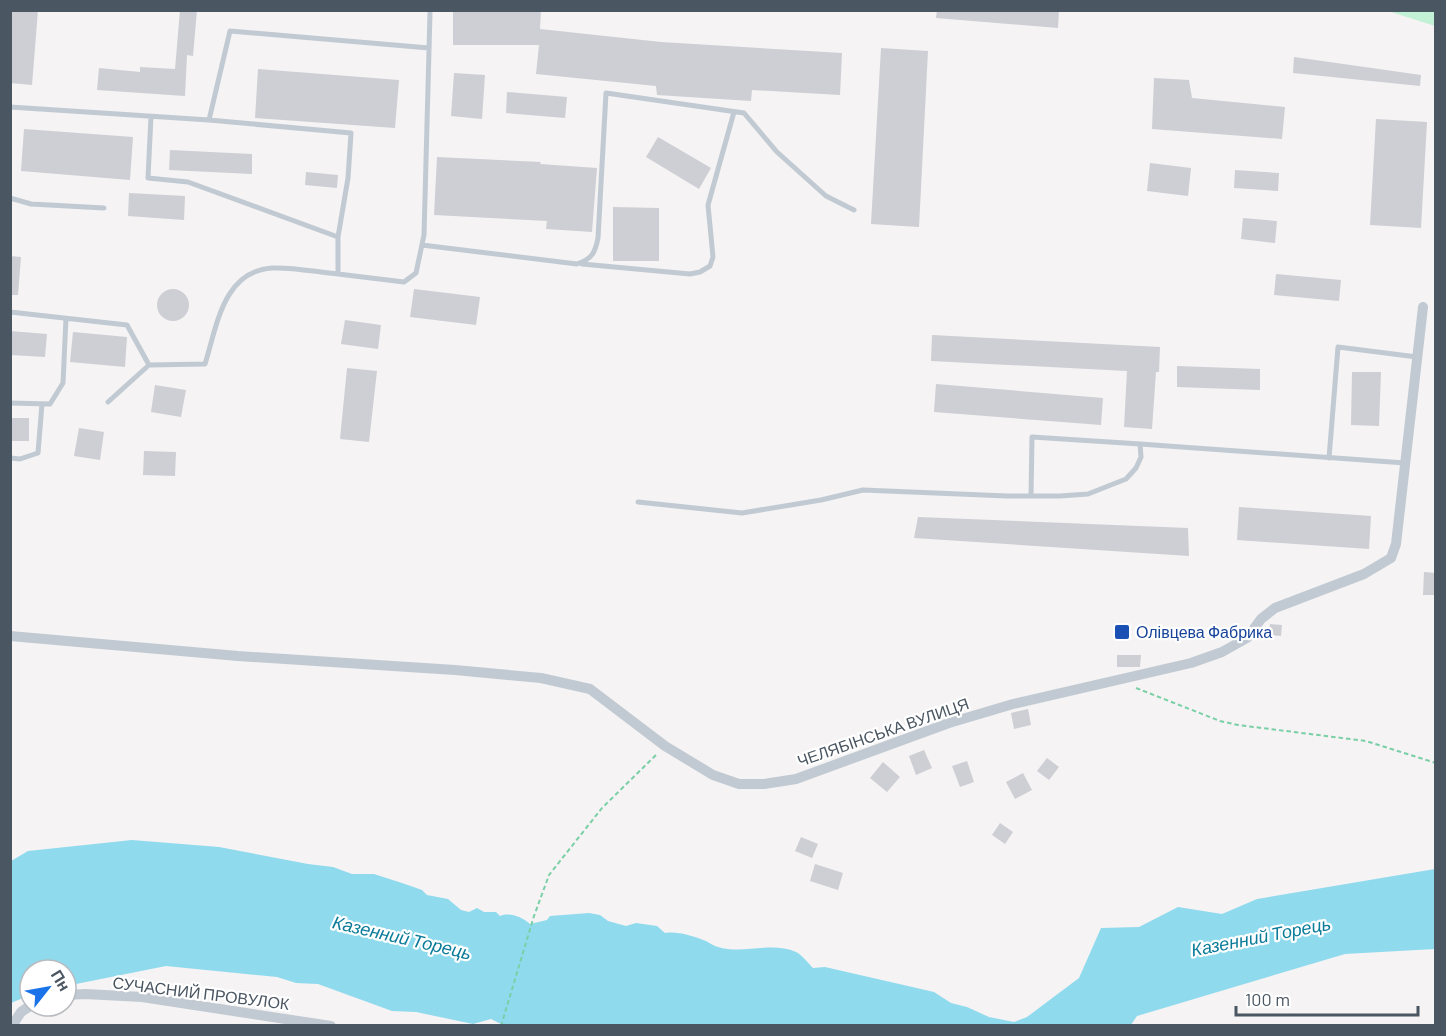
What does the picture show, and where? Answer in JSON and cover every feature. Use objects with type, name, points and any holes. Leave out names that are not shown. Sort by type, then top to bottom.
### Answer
[{"type":"street","points":[[1405,463],[1423,307]]},
{"type":"street","name":"ЧЕЛЯБІНСЬКА ВУЛИЦЯ","points":[[10,636],[226,655],[541,678],[590,690],[665,746],[713,775],[739,784],[764,784],[796,779],[909,737],[1013,704],[1191,663],[1228,650],[1247,638],[1261,619],[1275,608],[1364,574],[1390,558],[1396,544],[1405,463]]},
{"type":"street","name":"СУЧАСНИЙ ПРОВУЛОК","points":[[78,994],[142,997],[331,1026]]},
{"type":"lane","points":[[108,402],[149,365],[204,364],[224,302],[234,286],[245,275],[274,268],[404,282],[416,273],[424,236],[430,13]]},
{"type":"lane","points":[[209,120],[230,31],[429,48]]},
{"type":"lane","points":[[577,264],[589,260],[596,250],[606,93],[744,113],[777,152],[826,196],[854,210]]},
{"type":"lane","points":[[12,109],[209,120],[351,133],[348,178],[338,237],[338,274]]},
{"type":"lane","points":[[422,245],[577,264],[690,274],[700,272],[710,266],[713,257],[708,205],[734,112]]},
{"type":"lane","points":[[151,116],[148,178],[188,182],[338,237]]},
{"type":"lane","points":[[10,198],[31,204],[104,208]]},
{"type":"lane","points":[[10,312],[127,325],[149,365]]},
{"type":"lane","points":[[10,403],[50,404],[63,383],[66,318]]},
{"type":"lane","points":[[1329,458],[1338,347],[1417,357]]},
{"type":"lane","points":[[10,458],[20,459],[38,453],[42,404]]},
{"type":"lane","points":[[1031,496],[1032,437],[1405,463]]},
{"type":"lane","points":[[638,502],[742,513],[821,500],[863,490],[1031,496],[1088,494],[1126,479],[1136,468],[1141,457],[1140,444]]},
{"type":"path","points":[[1117,681],[1220,721],[1366,741],[1436,763]]},
{"type":"path","points":[[501,1026],[534,916],[549,875],[602,808],[665,746]]},
{"type":"green space","points":[[1388,11],[1435,11],[1435,26]]},
{"type":"water","name":"Казенний Торець","points":[[132,840],[219,847],[333,867],[352,874],[374,874],[422,890],[427,895],[448,899],[461,910],[469,912],[477,908],[484,912],[496,912],[500,916],[512,915],[530,924],[547,920],[550,916],[589,913],[626,926],[636,923],[657,926],[665,933],[685,934],[728,949],[787,949],[798,953],[813,968],[825,967],[934,992],[951,1003],[989,1017],[1014,1022],[1027,1017],[1079,978],[1101,928],[1139,927],[1178,907],[1222,914],[1257,899],[1435,869],[1435,949],[1345,954],[1137,1016],[1130,1026],[505,1026],[491,1019],[473,1024],[416,1012],[392,1011],[318,984],[296,983],[277,977],[166,966],[78,984],[78,958],[18,958],[18,1000],[11,1003],[11,861],[28,851]]},
{"type":"building","points":[[10,10],[38,10],[32,85],[10,83]]},
{"type":"building","points":[[180,10],[197,10],[193,56],[187,55],[185,96],[97,90],[99,68],[140,72],[140,67],[175,69]]},
{"type":"building","points":[[453,10],[541,10],[540,29],[661,42],[842,53],[840,95],[752,90],[751,101],[657,95],[656,86],[536,74],[539,45],[453,45]]},
{"type":"building","points":[[937,10],[1059,10],[1058,28],[936,18]]},
{"type":"building","points":[[881,48],[928,51],[919,227],[871,224]]},
{"type":"building","points":[[1294,57],[1421,75],[1420,86],[1293,73]]},
{"type":"building","points":[[258,69],[399,80],[395,128],[255,118]]},
{"type":"building","points":[[454,73],[485,75],[482,119],[451,116]]},
{"type":"building","points":[[1154,78],[1189,80],[1192,98],[1285,107],[1282,139],[1152,129]]},
{"type":"building","points":[[507,92],[567,97],[565,118],[506,113]]},
{"type":"building","points":[[1376,119],[1427,122],[1421,228],[1370,225]]},
{"type":"building","points":[[24,129],[133,137],[130,180],[21,171]]},
{"type":"building","points":[[658,137],[711,168],[699,189],[646,157]]},
{"type":"building","points":[[170,150],[252,154],[252,174],[169,170]]},
{"type":"building","points":[[437,157],[541,162],[540,164],[597,168],[592,232],[546,229],[547,221],[434,215]]},
{"type":"building","points":[[1150,163],[1191,168],[1188,196],[1147,191]]},
{"type":"building","points":[[1235,170],[1279,173],[1278,191],[1234,188]]},
{"type":"building","points":[[306,172],[338,175],[337,188],[305,185]]},
{"type":"building","points":[[129,193],[185,196],[184,220],[128,216]]},
{"type":"building","points":[[613,207],[659,208],[659,261],[613,261]]},
{"type":"building","points":[[1243,218],[1277,221],[1275,243],[1241,239]]},
{"type":"building","points":[[10,256],[21,257],[18,295],[10,295]]},
{"type":"building","points":[[1276,274],[1341,280],[1339,301],[1274,295]]},
{"type":"building","points":[[173,289],[184,294],[189,305],[184,316],[173,321],[162,316],[157,305],[162,294]]},
{"type":"building","points":[[414,289],[480,297],[476,325],[410,317]]},
{"type":"building","points":[[345,320],[381,325],[378,349],[341,344]]},
{"type":"building","points":[[10,331],[47,334],[45,357],[10,355]]},
{"type":"building","points":[[73,332],[127,337],[125,367],[70,362]]},
{"type":"building","points":[[932,335],[1160,347],[1152,429],[1124,427],[1127,371],[931,361]]},
{"type":"building","points":[[1177,366],[1260,369],[1260,390],[1177,387]]},
{"type":"building","points":[[347,368],[377,371],[369,442],[340,439]]},
{"type":"building","points":[[1352,372],[1381,372],[1379,426],[1351,425]]},
{"type":"building","points":[[936,384],[1103,398],[1101,425],[934,412]]},
{"type":"building","points":[[155,385],[186,390],[181,417],[151,412]]},
{"type":"building","points":[[10,418],[29,418],[29,441],[10,441]]},
{"type":"building","points":[[79,428],[104,432],[100,460],[74,456]]},
{"type":"building","points":[[144,451],[176,452],[175,476],[143,475]]},
{"type":"building","points":[[1239,507],[1371,516],[1369,549],[1237,540]]},
{"type":"building","points":[[918,517],[1188,528],[1189,556],[914,538]]},
{"type":"building","points":[[1424,572],[1436,573],[1436,595],[1423,595]]},
{"type":"building","points":[[1270,624],[1282,625],[1281,636],[1269,635]]},
{"type":"building","points":[[1117,655],[1141,655],[1140,667],[1117,667]]},
{"type":"building","points":[[1028,709],[1031,725],[1014,729],[1011,713]]},
{"type":"building","points":[[924,750],[932,768],[916,775],[909,756]]},
{"type":"building","points":[[1047,758],[1059,767],[1049,780],[1037,771]]},
{"type":"building","points":[[967,761],[974,782],[960,787],[952,766]]},
{"type":"building","points":[[883,762],[900,777],[887,792],[870,778]]},
{"type":"building","points":[[1023,773],[1032,790],[1015,799],[1006,782]]},
{"type":"building","points":[[1000,823],[1013,832],[1005,844],[992,835]]},
{"type":"building","points":[[801,837],[818,844],[812,858],[795,851]]},
{"type":"building","points":[[815,864],[843,873],[838,890],[810,881]]},
{"type":"place","name":"Олівцева Фабрика","points":[[1122,632]]}]
